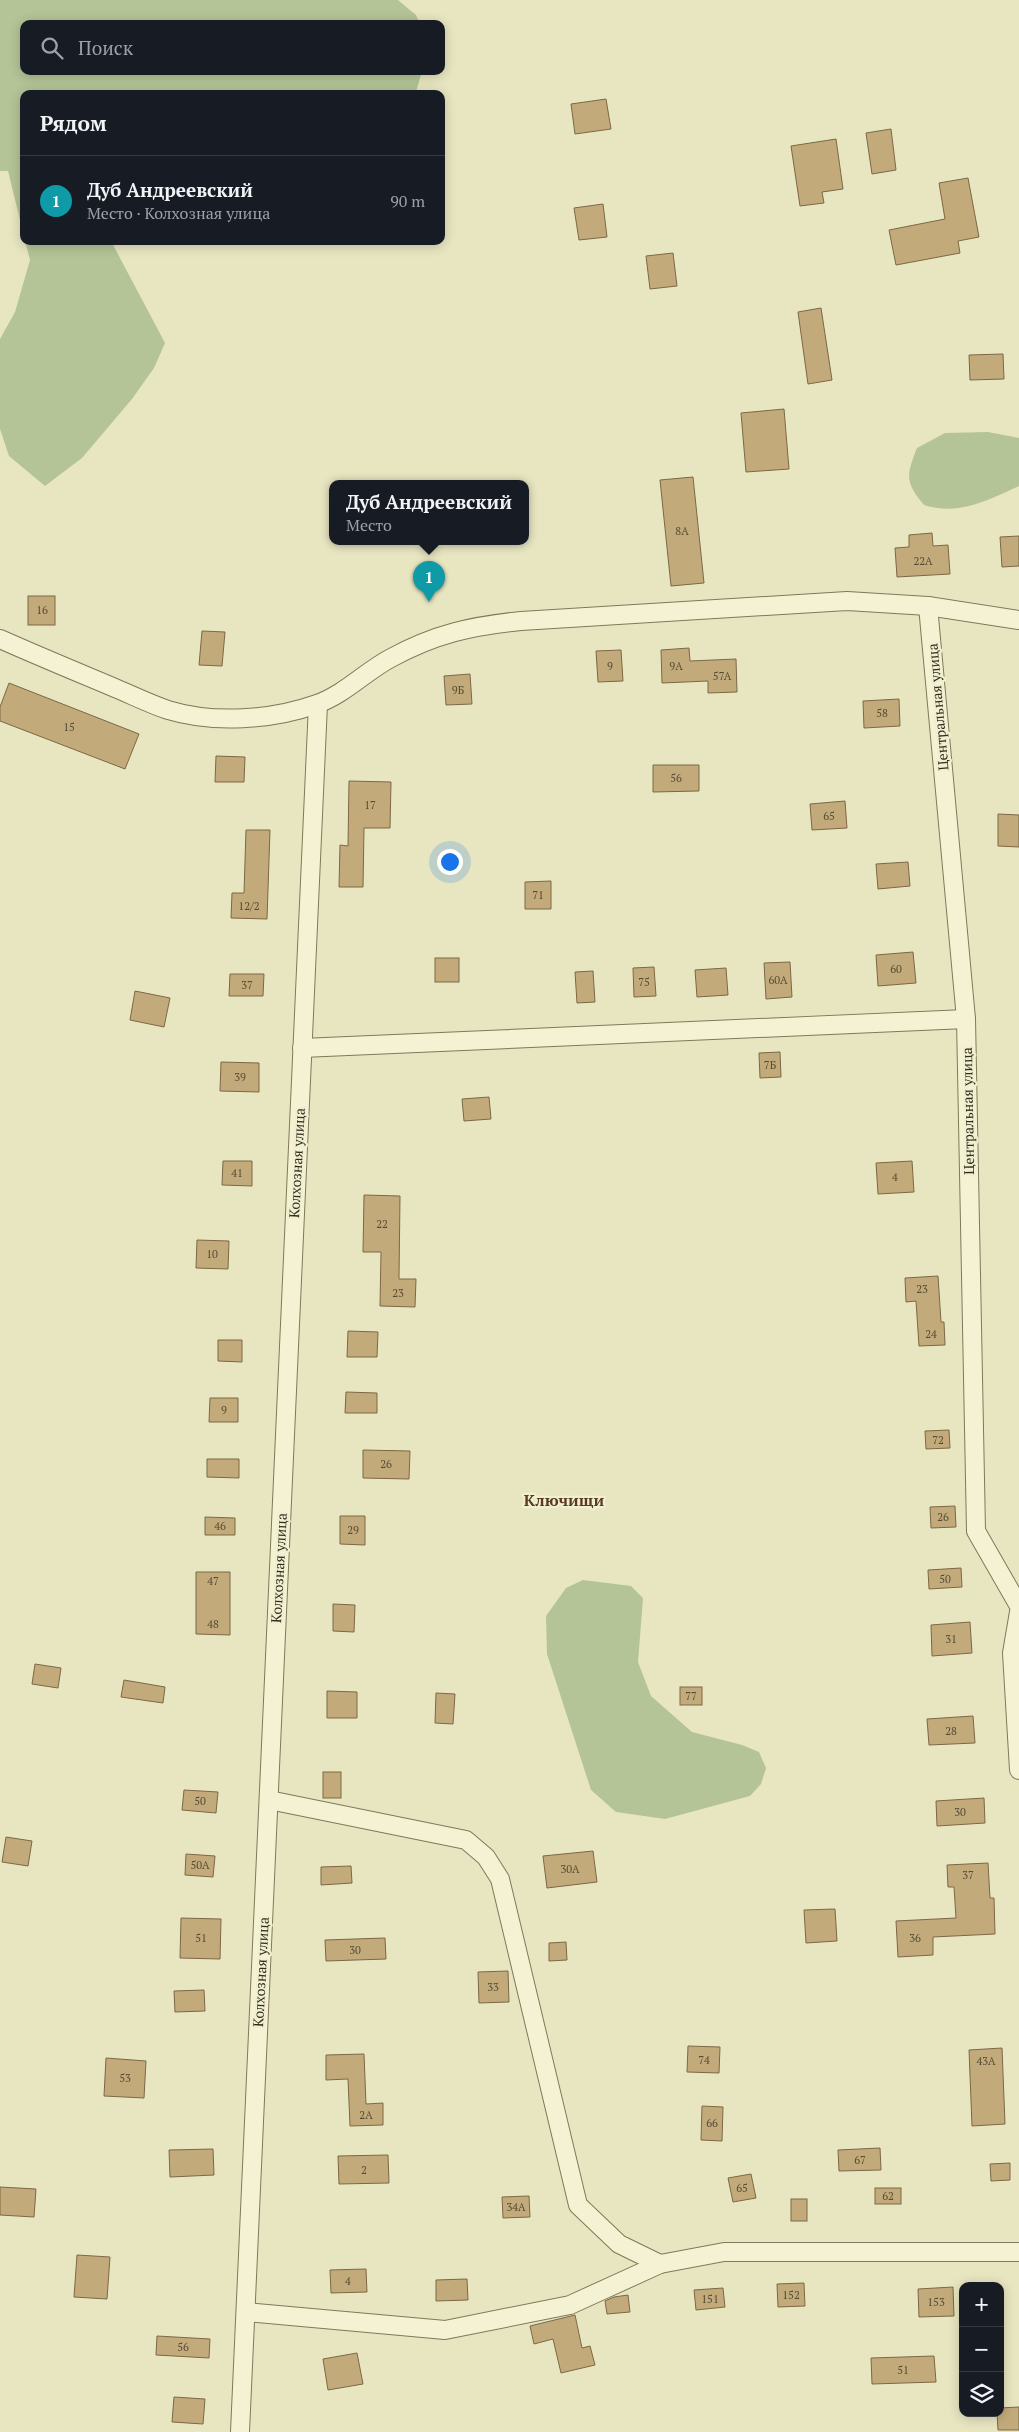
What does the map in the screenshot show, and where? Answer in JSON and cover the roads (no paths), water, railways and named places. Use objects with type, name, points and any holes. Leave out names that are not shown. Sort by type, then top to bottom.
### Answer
[{"type":"street","points":[[0,640],[168,710],[209,717],[239,718],[273,715],[318,704],[355,683],[389,658],[435,637],[476,626],[521,621],[847,601],[928,606],[1019,620]]},
{"type":"street","name":"Центральная улица","points":[[928,606],[966,1019],[976,1531],[1019,1606]]},
{"type":"street","name":"Колхозная улица","points":[[240,2432],[318,704]]},
{"type":"street","points":[[302,1048],[966,1019]]},
{"type":"street","points":[[1019,1612],[1012,1653],[1019,1770]]},
{"type":"street","points":[[269,1800],[466,1840],[486,1857],[500,1879],[578,2205],[619,2244],[660,2264]]},
{"type":"street","points":[[246,2312],[445,2330],[570,2305],[660,2264],[724,2252],[1019,2252]]},
{"type":"place","name":"Дуб Андреевский","points":[[429,602]]},
{"type":"district","name":"Ключищи","points":[[564,1500]]}]
